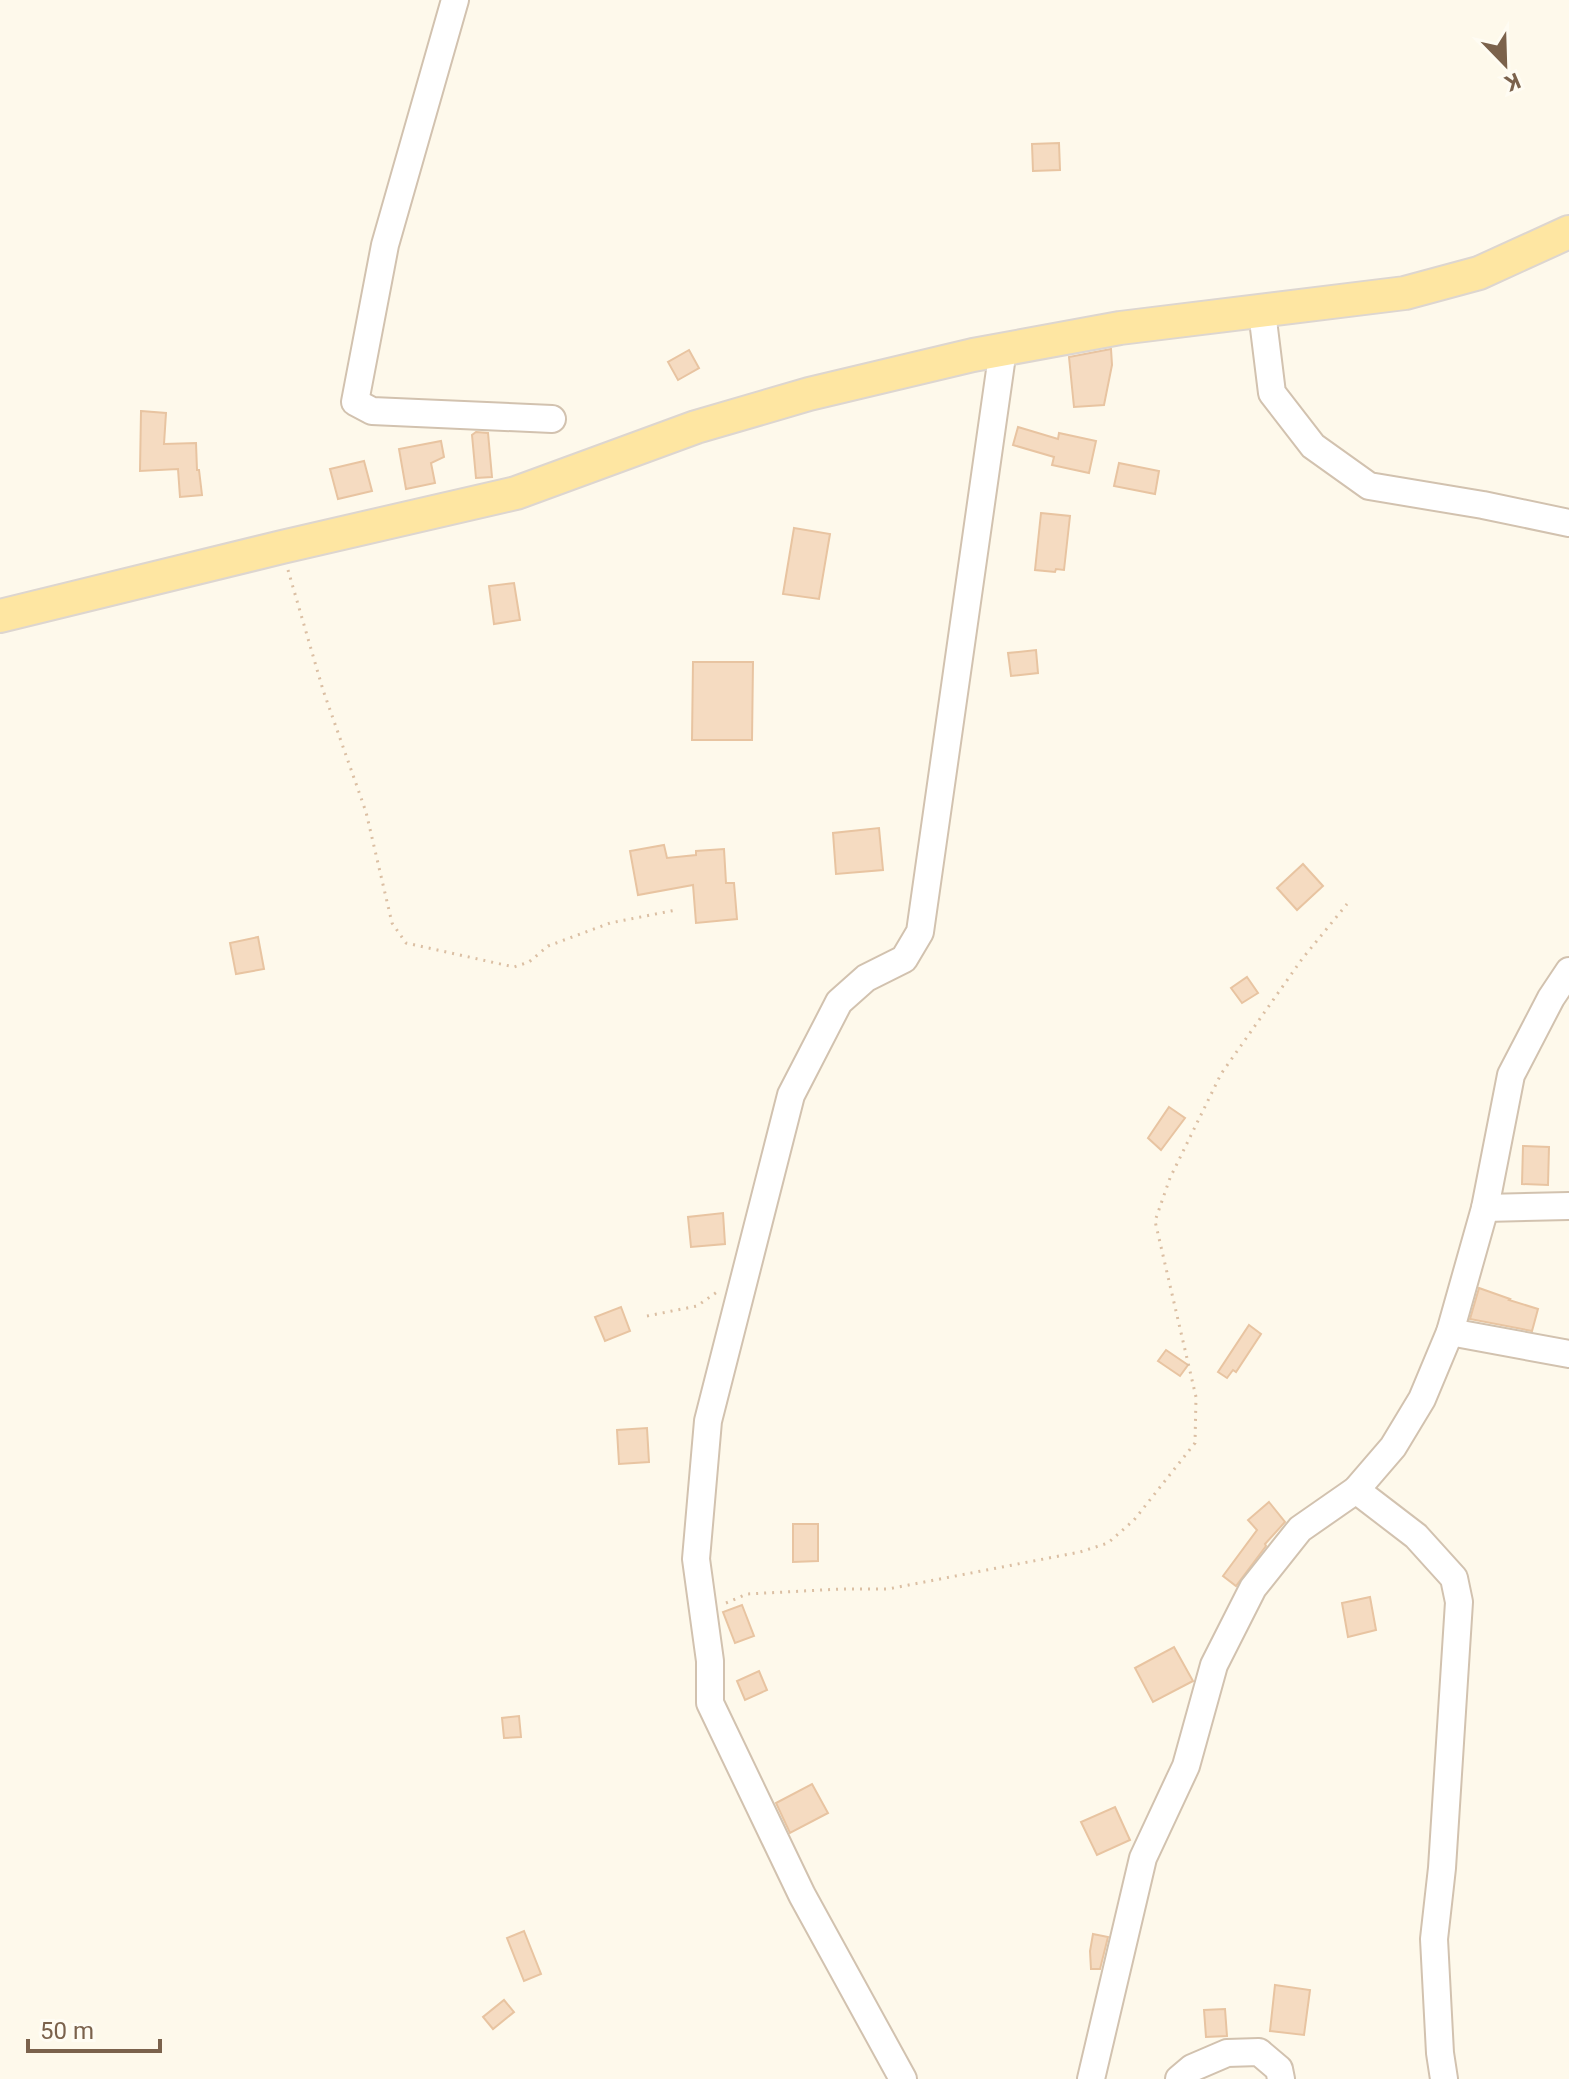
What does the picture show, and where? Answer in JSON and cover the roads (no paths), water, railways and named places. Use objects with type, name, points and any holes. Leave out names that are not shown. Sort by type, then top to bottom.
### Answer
[{"type":"main road","points":[[0,616],[516,493],[696,427],[809,394],[973,355],[1120,328],[1405,293],[1479,273],[1569,232]]},
{"type":"street","points":[[455,0],[385,245],[355,402],[372,411],[552,419]]},
{"type":"street","points":[[1262,312],[1272,393],[1313,446],[1369,486],[1569,523]]},
{"type":"street","points":[[903,2079],[802,1895],[710,1703],[710,1661],[696,1559],[708,1421],[791,1095],[839,1002],[866,978],[904,959],[920,932],[1003,349]]},
{"type":"street","points":[[1091,2079],[1143,1858],[1186,1766],[1214,1665],[1253,1588],[1300,1529],[1356,1490],[1393,1447],[1422,1399],[1450,1332],[1485,1208],[1511,1075],[1551,998],[1569,971]]},
{"type":"street","points":[[1485,1208],[1569,1206]]},
{"type":"street","points":[[1450,1332],[1569,1354]]},
{"type":"street","points":[[1356,1490],[1416,1536],[1454,1578],[1459,1602],[1442,1868],[1434,1939],[1444,2079]]},
{"type":"street","points":[[1179,2079],[1192,2068],[1227,2053],[1259,2052],[1279,2069],[1281,2079]]}]
